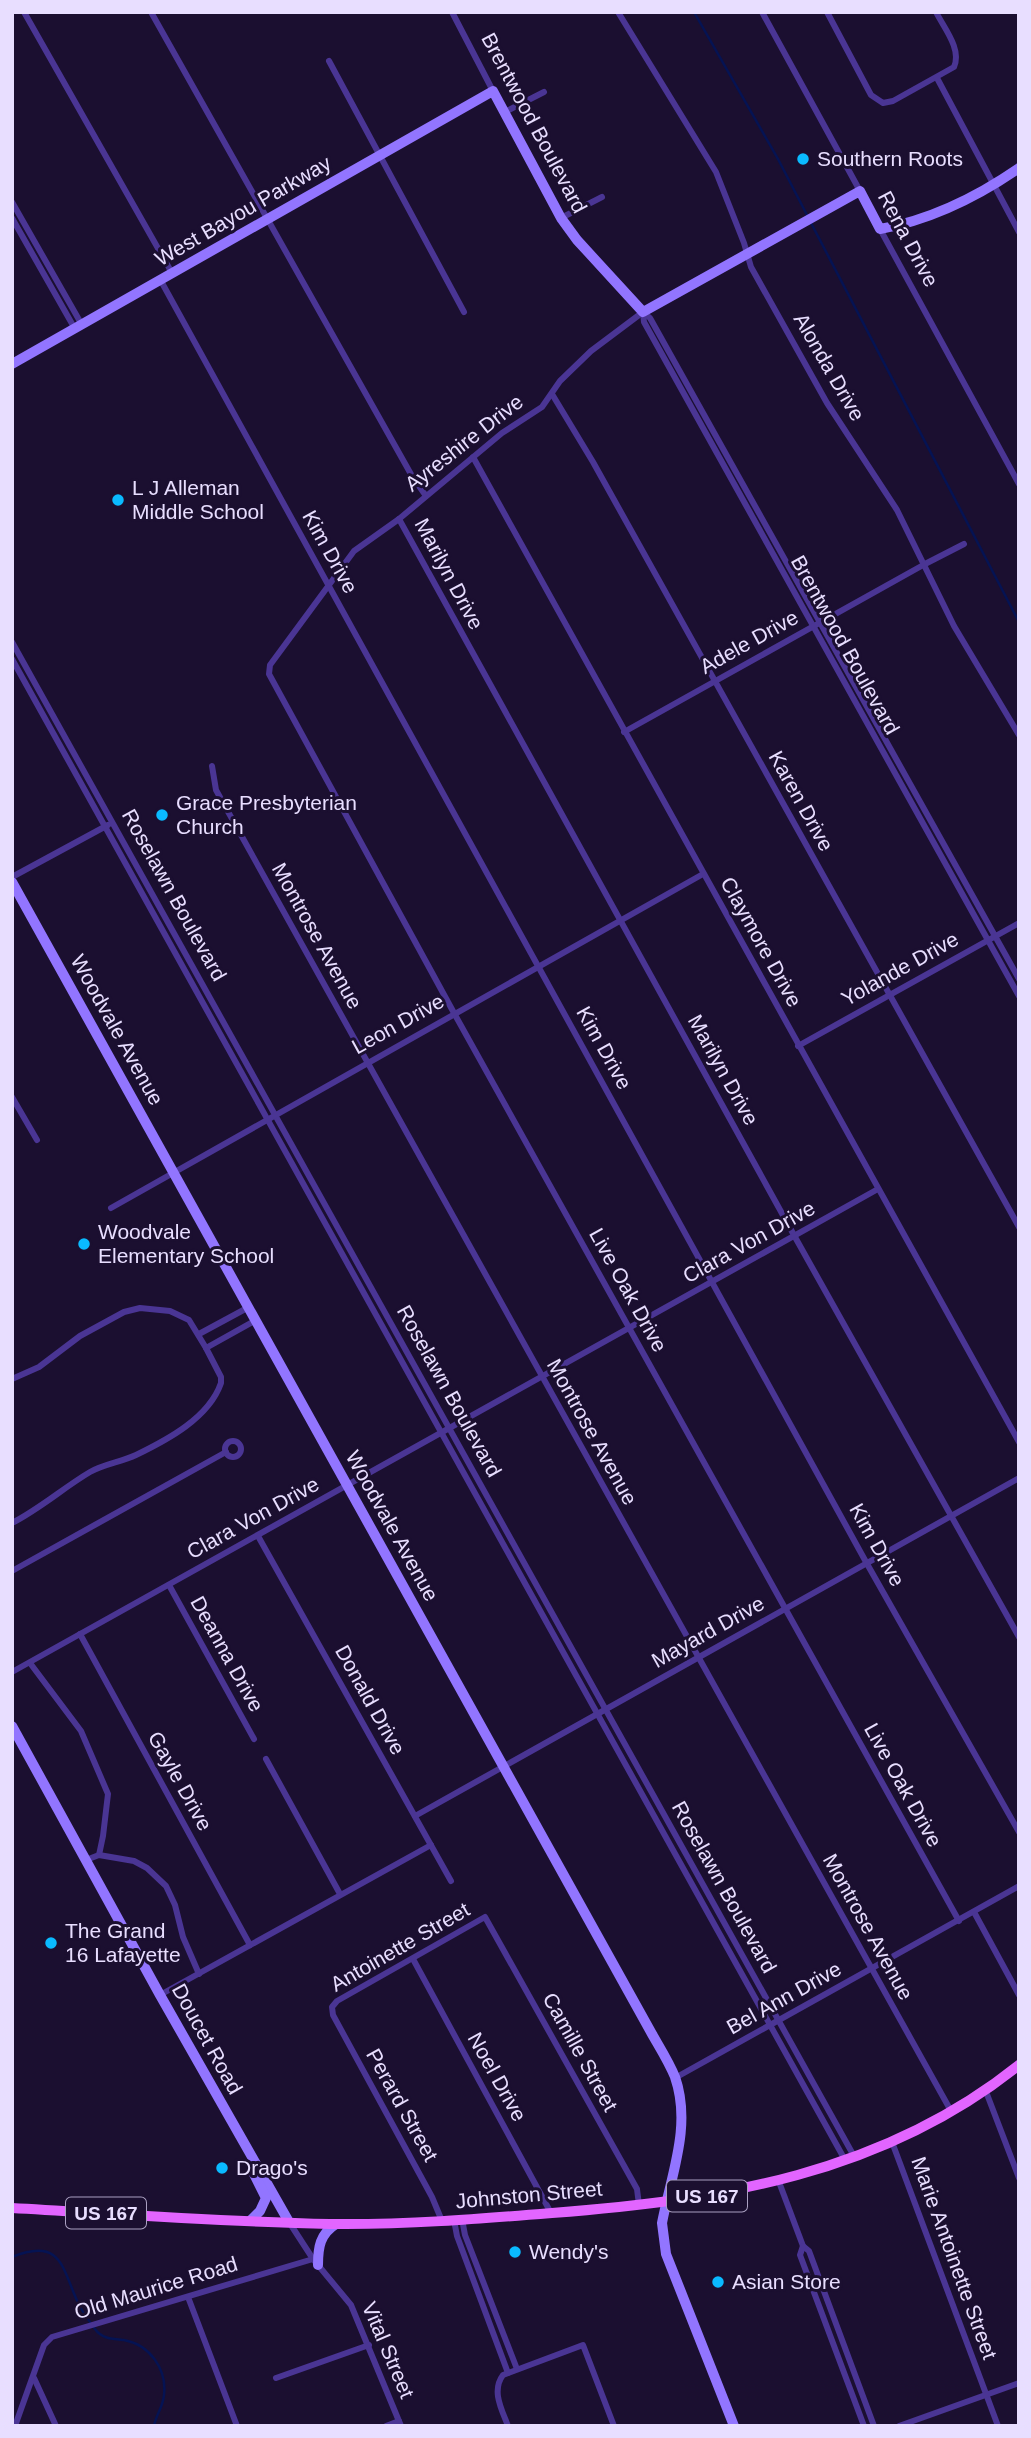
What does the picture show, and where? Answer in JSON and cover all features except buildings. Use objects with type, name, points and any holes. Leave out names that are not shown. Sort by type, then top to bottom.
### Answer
[{"type":"main road","name":"Johnston Street","points":[[12,2208],[336,2224],[458,2220],[666,2202],[779,2182],[850,2159],[892,2142],[951,2111],[1019,2065]]},
{"type":"street","points":[[24,12],[172,273]]},
{"type":"street","name":"Marilyn Drive","points":[[151,12],[412,477],[426,496]]},
{"type":"street","name":"Brentwood Boulevard","points":[[452,12],[561,218],[577,240],[652,321],[816,625],[991,939],[1019,996]]},
{"type":"street","name":"Alonda Drive","points":[[618,12],[716,172],[751,267],[827,403],[897,510],[954,626],[1019,735]]},
{"type":"street","name":"Rena Drive","points":[[762,12],[1019,484]]},
{"type":"street","points":[[827,12],[873,98],[883,103],[893,101],[954,68],[957,55],[936,12]]},
{"type":"street","points":[[329,61],[464,312]]},
{"type":"street","points":[[937,78],[1019,232]]},
{"type":"street","name":"West Bayou Parkway","points":[[12,364],[493,91]]},
{"type":"street","points":[[505,112],[544,92]]},
{"type":"street","points":[[880,229],[916,221],[994,186],[1019,168]]},
{"type":"street","name":"Ayreshire Drive","points":[[269,674],[270,664],[354,551],[399,519],[502,433],[542,407],[560,381],[591,351],[643,312],[860,191]]},
{"type":"street","points":[[561,218],[602,197]]},
{"type":"street","points":[[12,202],[79,327]]},
{"type":"street","points":[[12,218],[79,327]]},
{"type":"street","name":"Kim Drive","points":[[161,281],[866,1562],[1019,1832]]},
{"type":"street","name":"Karen Drive","points":[[552,394],[593,462],[1019,1227]]},
{"type":"street","name":"Claymore Drive","points":[[473,457],[1019,1442]]},
{"type":"street","name":"Marilyn Drive","points":[[399,519],[1019,1637]]},
{"type":"street","name":"Adele Drive","points":[[624,733],[964,544]]},
{"type":"street","name":"Roselawn Boulevard","points":[[12,642],[779,2020],[828,2109],[850,2159]]},
{"type":"street","name":"Roselawn Boulevard","points":[[12,659],[820,2114],[850,2159]]},
{"type":"street","points":[[23,678],[31,674]]},
{"type":"street","name":"Live Oak Drive","points":[[269,674],[454,1013],[959,1921]]},
{"type":"street","points":[[63,748],[70,744]]},
{"type":"street","name":"Montrose Avenue","points":[[212,766],[216,790],[951,2111]]},
{"type":"street","points":[[88,795],[96,790]]},
{"type":"street","points":[[12,877],[113,822]]},
{"type":"street","name":"Leon Drive","points":[[111,1208],[703,874]]},
{"type":"street","name":"Woodvale Avenue","points":[[12,882],[675,2078],[682,2129],[662,2222],[665,2249],[734,2426]]},
{"type":"street","points":[[148,903],[156,899]]},
{"type":"street","name":"Yolande Drive","points":[[798,1046],[1019,923]]},
{"type":"street","name":"Brentwood Boulevard","points":[[991,939],[1019,979]]},
{"type":"street","points":[[187,972],[194,968]]},
{"type":"street","points":[[226,1043],[233,1039]]},
{"type":"street","points":[[12,1097],[37,1140]]},
{"type":"street","name":"Clara Von Drive","points":[[12,1672],[878,1189]]},
{"type":"street","points":[[313,1199],[320,1195]]},
{"type":"street","points":[[355,1276],[363,1272]]},
{"type":"street","points":[[199,1334],[249,1307]]},
{"type":"street","points":[[12,1380],[38,1367],[80,1336],[135,1308],[163,1309],[189,1320],[199,1334],[222,1383],[193,1422],[136,1455],[89,1473],[39,1509],[12,1523]]},
{"type":"street","points":[[206,1348],[256,1320]]},
{"type":"street","points":[[398,1352],[405,1348]]},
{"type":"street","points":[[12,1571],[226,1452]]},
{"type":"street","name":"Mayard Drive","points":[[415,1816],[1019,1478]]},
{"type":"street","points":[[485,1509],[492,1505]]},
{"type":"street","name":"Donald Drive","points":[[258,1536],[451,1881]]},
{"type":"street","points":[[520,1574],[528,1570]]},
{"type":"street","name":"Deanna Drive","points":[[169,1585],[254,1739]]},
{"type":"street","name":"Gayle Drive","points":[[79,1634],[250,1945]]},
{"type":"street","points":[[558,1641],[566,1637]]},
{"type":"street","points":[[30,1662],[81,1731],[108,1794],[99,1855]]},
{"type":"street","name":"Doucet Road","points":[[12,1726],[289,2222]]},
{"type":"street","points":[[266,1759],[340,1894]]},
{"type":"street","points":[[644,1796],[652,1792]]},
{"type":"street","points":[[160,1995],[431,1845]]},
{"type":"street","points":[[86,1860],[99,1855],[134,1861],[166,1886],[199,1974]]},
{"type":"street","points":[[685,1869],[692,1865]]},
{"type":"street","name":"Bel Ann Drive","points":[[675,2078],[1019,1886]]},
{"type":"street","points":[[974,1912],[1019,1994]]},
{"type":"street","name":"Antoinette Street","points":[[332,2007],[337,2001],[485,1917]]},
{"type":"street","name":"Camille Street","points":[[485,1917],[637,2189],[639,2205]]},
{"type":"street","points":[[727,1944],[734,1940]]},
{"type":"street","name":"Noel Drive","points":[[412,1959],[551,2213]]},
{"type":"street","name":"Perard Street","points":[[332,2007],[333,2015],[429,2191],[442,2221]]},
{"type":"street","points":[[185,2040],[193,2062],[265,2194],[263,2206],[250,2221]]},
{"type":"street","points":[[985,2089],[1019,2178]]},
{"type":"street","points":[[820,2114],[828,2109]]},
{"type":"street","name":"Marie Antoinette Street","points":[[892,2142],[998,2426]]},
{"type":"street","points":[[779,2182],[803,2246],[809,2251],[874,2426]]},
{"type":"street","points":[[458,2220],[517,2370]]},
{"type":"street","points":[[458,2220],[457,2236],[509,2372]]},
{"type":"street","name":"Vital Street","points":[[289,2222],[315,2262],[351,2305],[400,2423]]},
{"type":"street","points":[[315,2262],[319,2242],[336,2224]]},
{"type":"street","points":[[803,2246],[800,2255],[864,2426]]},
{"type":"street","name":"Old Maurice Road","points":[[34,2378],[47,2341],[106,2321],[315,2262]]},
{"type":"street","points":[[188,2297],[237,2426]]},
{"type":"street","points":[[482,2305],[491,2302]]},
{"type":"street","points":[[276,2378],[369,2345]]},
{"type":"street","points":[[509,2426],[497,2390],[500,2378],[509,2372],[583,2345],[614,2426]]},
{"type":"street","points":[[15,2426],[34,2378]]},
{"type":"street","points":[[34,2378],[56,2426]]},
{"type":"street","points":[[899,2426],[1019,2383]]},
{"type":"street","points":[[386,2426],[400,2423]]},
{"type":"waterway","points":[[694,12],[807,215]]},
{"type":"waterway","points":[[810,221],[1019,622]]},
{"type":"waterway","points":[[12,2257],[42,2251],[52,2254],[64,2270],[80,2307],[98,2332],[108,2338],[124,2340],[142,2347],[155,2360],[160,2367],[164,2385],[163,2399],[154,2426]]},
{"type":"place","name":"Southern Roots","points":[[803,159]]},
{"type":"place","name":"L J Alleman Middle School","points":[[118,500]]},
{"type":"place","name":"Grace Presbyterian Church","points":[[162,815]]},
{"type":"place","name":"Woodvale Elementary School","points":[[84,1244]]},
{"type":"place","name":"The Grand 16 Lafayette","points":[[51,1943]]},
{"type":"place","name":"Drago's","points":[[222,2168]]},
{"type":"place","name":"Wendy's","points":[[515,2252]]},
{"type":"place","name":"Asian Store","points":[[718,2282]]}]
